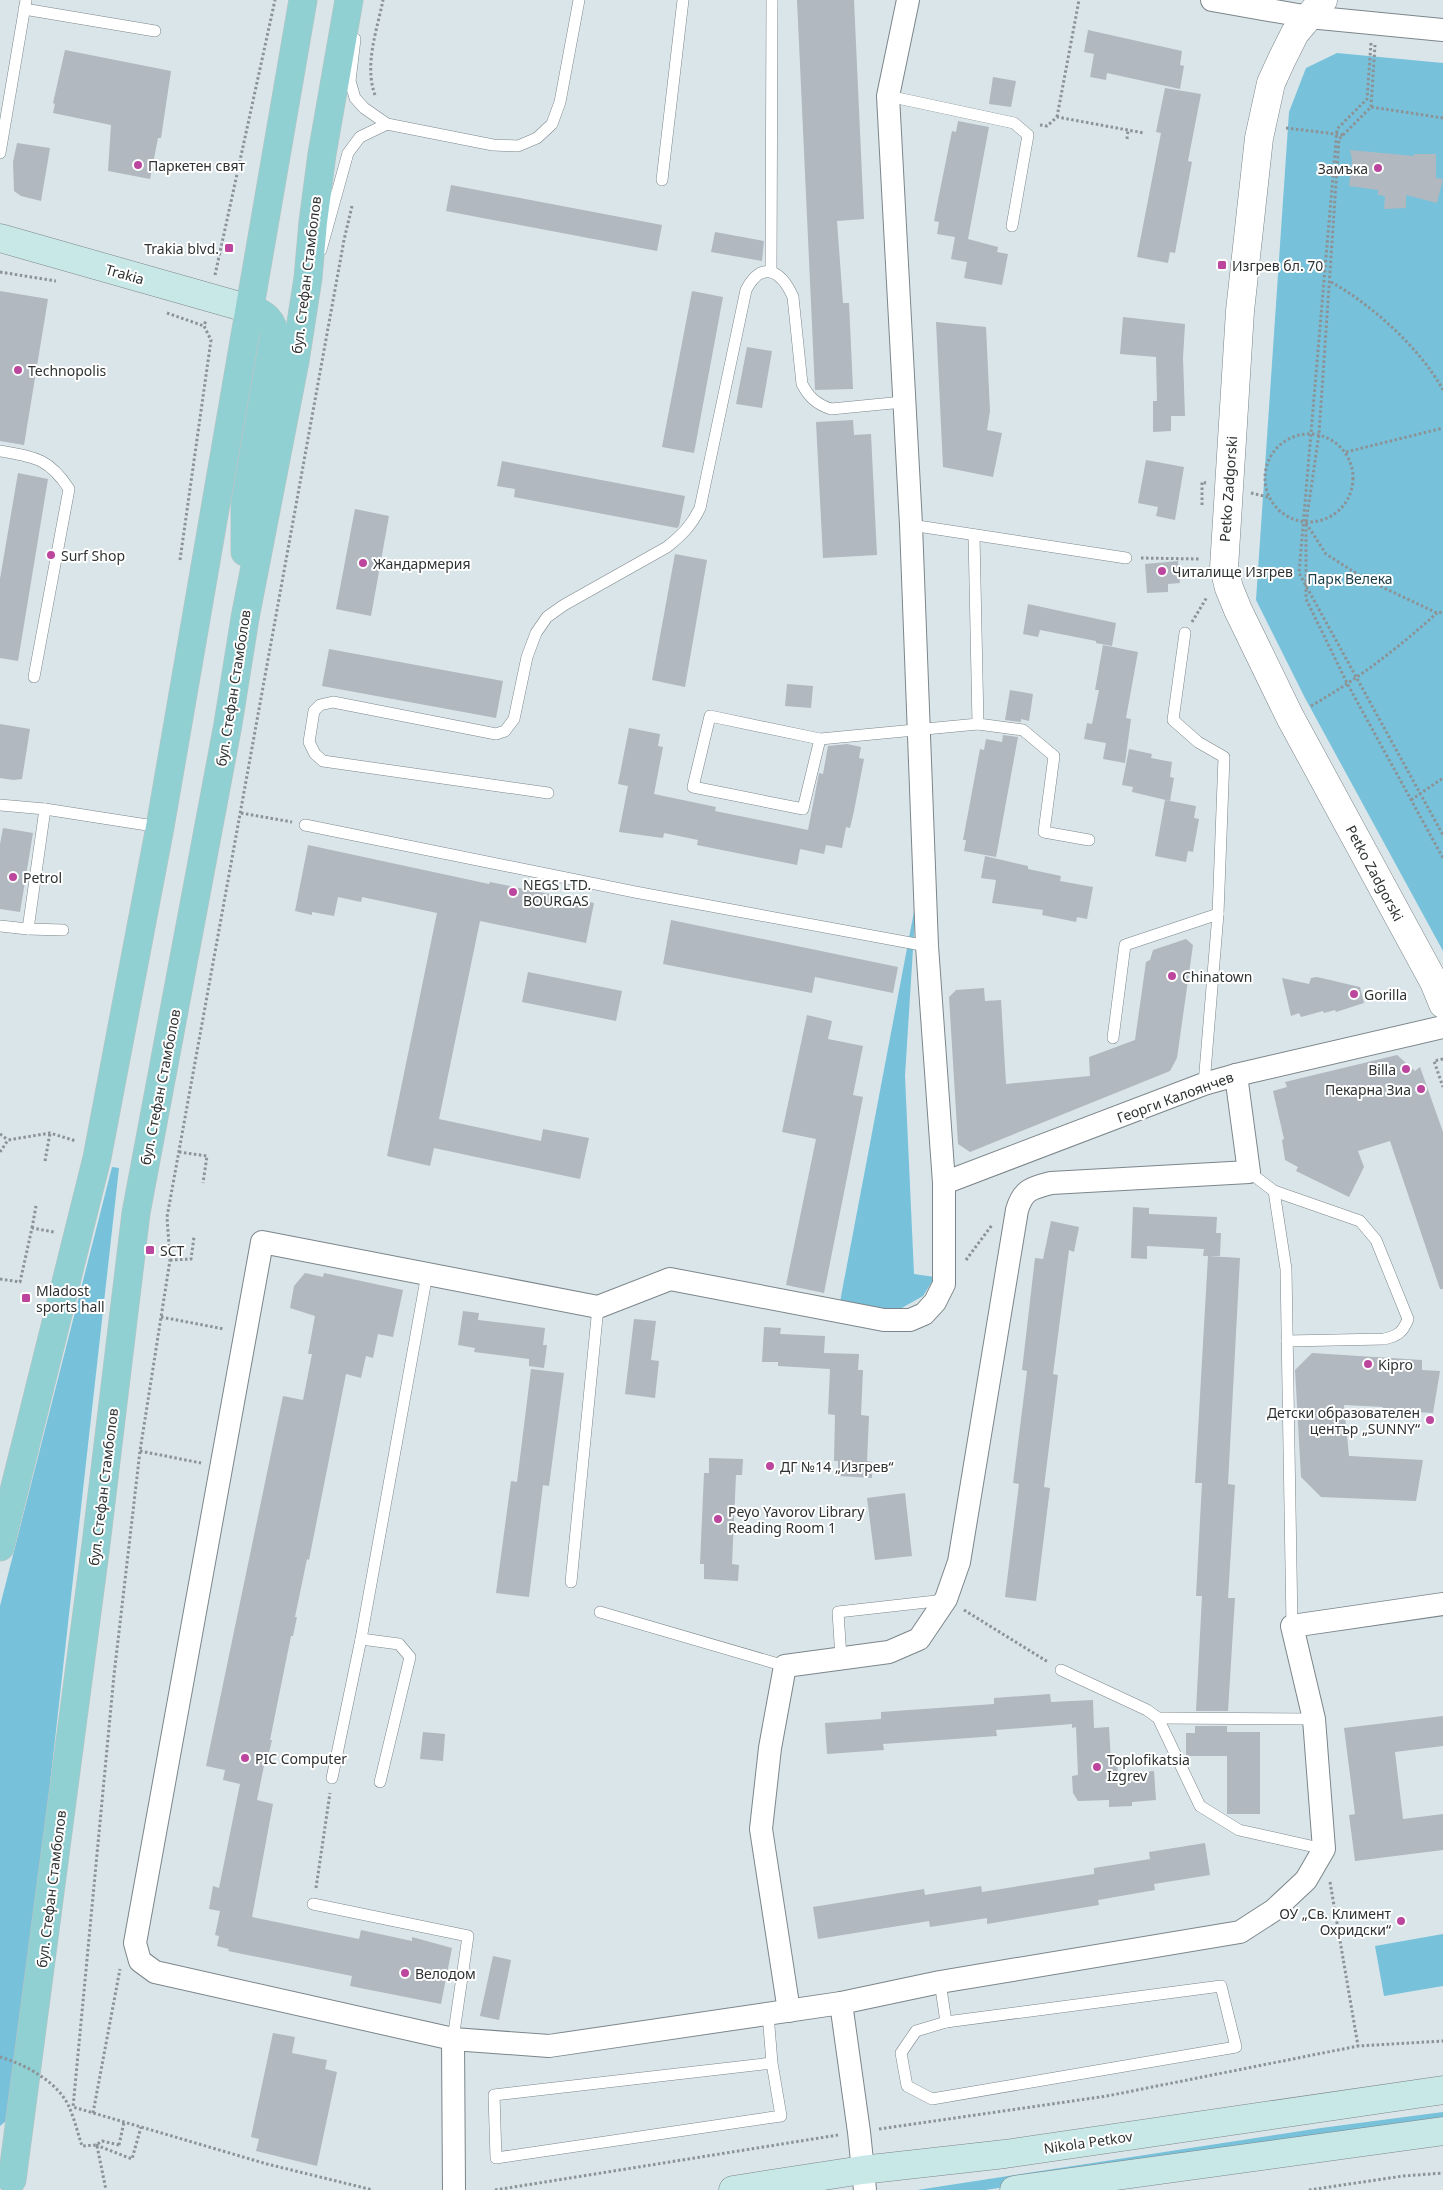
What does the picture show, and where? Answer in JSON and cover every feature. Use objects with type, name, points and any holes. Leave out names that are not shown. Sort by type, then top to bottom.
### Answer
[{"type":"main road","points":[[0,1547],[97,1158],[160,827],[302,0]]},
{"type":"main road","name":"бул. Стефан Стамболов","points":[[11,2181],[95,1554],[136,1213],[228,724],[245,618],[296,361],[308,278],[312,222],[322,154],[351,0]]},
{"type":"main road","name":"Trakia","points":[[0,238],[250,309]]},
{"type":"main road","points":[[245,618],[245,504],[274,336],[274,330],[266,317],[250,309]]},
{"type":"main road","name":"Nikola Petkov","points":[[733,2190],[863,2180],[1005,2154],[1443,2090]]},
{"type":"main road","points":[[1014,2190],[1443,2131]]},
{"type":"street","points":[[908,0],[888,96],[911,525],[927,946],[944,1183],[944,1284],[935,1302],[924,1314],[910,1320],[884,1320],[670,1279],[598,1307],[262,1242],[135,1943],[140,1961],[155,1972],[453,2039],[549,2046],[841,2003],[940,1982],[1240,1932],[1274,1910],[1306,1880],[1324,1849],[1314,1719],[1292,1626],[1443,1604]]},
{"type":"street","points":[[1212,0],[1316,8],[1375,23],[1443,30]]},
{"type":"street","name":"Petko Zadgorski","points":[[1316,8],[1295,33],[1271,83],[1259,138],[1240,311],[1224,560],[1228,588],[1290,717],[1434,982],[1443,1004]]},
{"type":"street","name":"Георги Калоянчев","points":[[944,1183],[1204,1084],[1443,1028]]},
{"type":"street","points":[[778,2013],[761,1829],[770,1748],[785,1666],[889,1652],[919,1639],[946,1600],[959,1562],[1021,1197],[1033,1187],[1051,1183],[1249,1172],[1236,1075]]},
{"type":"street","points":[[841,2003],[859,2132],[863,2180]]},
{"type":"street","points":[[453,2039],[454,2190]]},
{"type":"lane","points":[[351,0],[355,39],[350,81],[355,98],[364,108],[387,124],[493,145],[518,146],[537,138],[552,124],[560,102],[579,0]]},
{"type":"lane","points":[[662,180],[683,0]]},
{"type":"lane","points":[[771,272],[772,0]]},
{"type":"lane","points":[[0,153],[4,110],[25,4],[155,31]]},
{"type":"lane","points":[[888,96],[1014,123],[1028,135],[1012,226]]},
{"type":"lane","points":[[308,278],[324,245],[348,153],[360,137],[387,124]]},
{"type":"lane","points":[[548,793],[323,761],[315,754],[309,742],[314,711],[320,704],[333,702],[496,734],[505,731],[514,720],[528,657],[536,633],[547,618],[564,605],[667,546],[682,536],[693,522],[700,508],[746,290],[751,280],[761,272],[771,272],[779,276],[788,285],[793,297],[802,384],[808,396],[820,405],[831,409],[903,402]]},
{"type":"lane","points":[[0,451],[33,457],[57,471],[69,489],[34,677]]},
{"type":"lane","points":[[911,525],[1126,558]]},
{"type":"lane","points":[[974,535],[978,724]]},
{"type":"lane","points":[[1185,633],[1173,720],[1198,742],[1224,758],[1218,914],[1204,1084]]},
{"type":"lane","points":[[820,740],[803,809],[693,787],[710,716],[820,740],[978,724],[1023,730],[1054,756],[1044,832],[1089,840]]},
{"type":"lane","points":[[0,805],[45,809],[160,827]]},
{"type":"lane","points":[[28,930],[45,809]]},
{"type":"lane","points":[[305,825],[626,890],[927,946]]},
{"type":"lane","points":[[1113,1038],[1125,945],[1218,914]]},
{"type":"lane","points":[[0,926],[28,930],[63,930]]},
{"type":"lane","points":[[1249,1172],[1274,1191],[1360,1221],[1369,1229],[1376,1240],[1408,1319],[1404,1330],[1396,1336],[1384,1339],[1287,1341]]},
{"type":"lane","points":[[1274,1191],[1286,1269],[1292,1626]]},
{"type":"lane","points":[[332,1778],[361,1639],[427,1274]]},
{"type":"lane","points":[[570,1582],[598,1307]]},
{"type":"lane","points":[[841,1658],[838,1612],[946,1600]]},
{"type":"lane","points":[[600,1612],[785,1666]]},
{"type":"lane","points":[[361,1639],[399,1644],[410,1657],[380,1782]]},
{"type":"lane","points":[[1062,1670],[1147,1710],[1158,1718],[1200,1806],[1239,1830],[1324,1849]]},
{"type":"lane","points":[[1158,1718],[1314,1719]]},
{"type":"lane","points":[[313,1904],[468,1936],[453,2039]]},
{"type":"lane","points":[[940,1982],[946,2022]]},
{"type":"lane","points":[[1221,1986],[1236,2047],[932,2098],[907,2086],[901,2053],[916,2031],[946,2022],[1221,1986]]},
{"type":"lane","points":[[772,2063],[494,2095],[496,2158],[781,2116],[772,2063],[778,2013]]},
{"type":"path","points":[[218,259],[275,0]]},
{"type":"path","points":[[378,116],[378,106],[371,85],[370,69],[383,0]]},
{"type":"path","points":[[1014,123],[1047,126],[1057,117],[1079,0]]},
{"type":"path","points":[[1375,23],[1371,107],[1339,139],[1331,282],[1319,434],[1304,523],[1306,600],[1348,685],[1443,858]]},
{"type":"path","points":[[1375,23],[1367,99],[1337,129],[1336,134],[1299,573],[1443,835]]},
{"type":"path","points":[[1371,107],[1443,118]]},
{"type":"path","points":[[1057,117],[1144,133]]},
{"type":"path","points":[[1259,138],[1279,140],[1281,128],[1344,135]]},
{"type":"path","points":[[1127,139],[1128,130]]},
{"type":"path","points":[[354,197],[344,240],[166,1216],[170,1260],[140,1451],[114,1675],[73,2107],[267,2164],[373,2190]]},
{"type":"path","points":[[1331,282],[1356,296],[1405,340],[1443,390]]},
{"type":"path","points":[[1346,452],[1443,428]]},
{"type":"path","points":[[1310,433],[1319,434],[1334,440],[1346,452],[1353,472],[1354,483],[1349,498],[1337,513],[1323,521],[1304,523],[1291,519],[1277,509],[1268,496],[1264,476],[1267,460],[1278,445],[1291,437],[1310,433]]},
{"type":"path","points":[[1304,523],[1326,554],[1365,579],[1437,613]]},
{"type":"path","points":[[1126,558],[1200,560]]},
{"type":"path","points":[[1185,633],[1210,593]]},
{"type":"path","points":[[1290,717],[1348,685],[1398,648],[1437,613],[1443,612]]},
{"type":"path","points":[[1411,800],[1443,778]]},
{"type":"path","points":[[241,812],[305,825]]},
{"type":"path","points":[[1443,1058],[1434,1060],[1443,1086]]},
{"type":"path","points":[[45,1161],[50,1132]]},
{"type":"path","points":[[0,1152],[8,1140],[50,1132],[84,1143]]},
{"type":"path","points":[[0,1134],[8,1140]]},
{"type":"path","points":[[179,1152],[208,1156],[203,1183]]},
{"type":"path","points":[[0,1279],[20,1282],[36,1206]]},
{"type":"path","points":[[944,1284],[962,1266],[1000,1214],[1017,1212]]},
{"type":"path","points":[[32,1228],[62,1234]]},
{"type":"path","points":[[170,1260],[191,1260],[194,1237]]},
{"type":"path","points":[[161,1318],[246,1333]]},
{"type":"path","points":[[140,1451],[221,1467]]},
{"type":"path","points":[[946,1600],[1062,1670]]},
{"type":"path","points":[[313,1904],[332,1778]]},
{"type":"path","points":[[1324,1849],[1358,2046]]},
{"type":"path","points":[[93,2113],[122,1962],[135,1943]]},
{"type":"path","points":[[495,2190],[859,2132],[1107,2096],[1358,2046],[1443,2041]]},
{"type":"path","points":[[0,2057],[16,2062],[39,2074],[56,2089],[70,2107],[82,2146],[96,2145],[132,2159],[141,2127]]},
{"type":"path","points":[[96,2145],[102,2141],[119,2145],[124,2122]]},
{"type":"path","points":[[96,2145],[106,2190]]},
{"type":"path","points":[[1309,2190],[1402,2176],[1443,2173]]},
{"type":"green space","name":"Парк Велека","points":[[1337,53],[1443,63],[1443,951],[1305,698],[1256,600],[1289,112],[1306,68]]},
{"type":"green space","points":[[916,901],[905,1076],[914,1274],[935,1277],[923,1296],[900,1309],[839,1307]]},
{"type":"green space","points":[[112,1167],[119,1168],[13,2115],[0,2126],[0,1606]]},
{"type":"green space","points":[[1443,1934],[1443,1986],[1384,1996],[1375,1946]]},
{"type":"green space","points":[[1443,2112],[1443,2121],[1323,2141],[985,2190],[917,2190],[1321,2128]]},
{"type":"building","points":[[797,0],[854,0],[864,219],[837,221],[843,303],[849,303],[853,389],[815,390]]},
{"type":"building","points":[[1088,30],[1182,51],[1180,65],[1184,66],[1180,89],[1107,73],[1106,80],[1090,77],[1094,54],[1084,52]]},
{"type":"building","points":[[65,50],[171,71],[161,138],[158,138],[150,179],[108,171],[111,125],[53,113],[55,104],[53,103]]},
{"type":"building","points":[[993,77],[1016,81],[1011,107],[989,104]]},
{"type":"building","points":[[1165,88],[1201,94],[1188,161],[1192,162],[1175,253],[1170,252],[1168,263],[1137,257],[1161,133],[1156,132]]},
{"type":"building","points":[[958,121],[989,127],[968,239],[998,247],[997,252],[1008,254],[1002,285],[964,278],[967,262],[951,259],[955,237],[937,234],[939,222],[934,221],[952,131],[956,132]]},
{"type":"building","points":[[17,143],[50,148],[41,201],[21,196],[14,191],[13,162]]},
{"type":"building","name":"Замъка","points":[[1350,150],[1414,156],[1414,154],[1436,154],[1436,178],[1443,179],[1437,203],[1406,195],[1406,208],[1384,209],[1385,196],[1378,195],[1378,190],[1349,186],[1352,160]]},
{"type":"building","points":[[451,185],[662,225],[657,251],[446,211]]},
{"type":"building","points":[[715,232],[764,241],[762,261],[711,252]]},
{"type":"building","name":"Technopolis","points":[[0,291],[48,299],[24,445],[0,441]]},
{"type":"building","points":[[692,291],[723,297],[694,453],[662,447]]},
{"type":"building","points":[[1123,317],[1185,324],[1183,358],[1185,416],[1171,416],[1171,431],[1153,432],[1153,401],[1157,401],[1156,357],[1120,354]]},
{"type":"building","points":[[936,322],[986,327],[990,411],[987,430],[1002,433],[993,477],[943,467]]},
{"type":"building","points":[[747,347],[772,351],[762,408],[736,404]]},
{"type":"building","points":[[853,420],[854,435],[871,434],[877,555],[823,558],[816,422]]},
{"type":"building","points":[[1146,460],[1184,467],[1175,520],[1156,516],[1158,507],[1138,503]]},
{"type":"building","points":[[502,461],[685,496],[679,526],[677,528],[514,497],[515,489],[497,486]]},
{"type":"building","points":[[18,473],[48,479],[18,661],[0,658],[0,579]]},
{"type":"building","name":"Жандармерия","points":[[355,509],[389,516],[371,616],[336,609]]},
{"type":"building","points":[[675,554],[707,560],[685,687],[652,680]]},
{"type":"building","name":"Читалище Изгрев","points":[[1178,561],[1180,583],[1168,584],[1168,592],[1147,593],[1145,564]]},
{"type":"building","points":[[1028,604],[1116,623],[1112,646],[1040,630],[1038,637],[1023,634]]},
{"type":"building","points":[[1103,645],[1138,652],[1126,718],[1131,719],[1125,763],[1103,759],[1106,743],[1084,739],[1087,723],[1092,724],[1099,690],[1095,690]]},
{"type":"building","points":[[329,649],[503,681],[496,718],[322,686]]},
{"type":"building","points":[[787,684],[813,686],[811,708],[785,706]]},
{"type":"building","points":[[1010,690],[1033,694],[1029,721],[1021,719],[1021,722],[1005,720]]},
{"type":"building","points":[[0,724],[30,729],[22,779],[0,778]]},
{"type":"building","points":[[629,728],[660,734],[658,746],[663,747],[654,794],[716,807],[715,811],[808,830],[819,773],[823,774],[828,746],[847,744],[861,747],[859,758],[864,759],[850,828],[846,827],[842,848],[826,845],[824,854],[800,849],[797,865],[697,845],[698,840],[664,833],[663,838],[619,832],[628,786],[618,784]]},
{"type":"building","points":[[1003,735],[1018,737],[996,857],[964,851],[966,840],[963,840],[980,749],[984,750],[986,739],[1002,742]]},
{"type":"building","points":[[1129,749],[1152,754],[1151,758],[1172,762],[1170,777],[1174,778],[1170,801],[1132,792],[1133,787],[1122,785]]},
{"type":"building","points":[[1165,800],[1196,806],[1194,818],[1199,819],[1193,852],[1188,851],[1186,862],[1155,856]]},
{"type":"building","name":"Petrol","points":[[3,828],[33,833],[20,912],[0,909],[0,844]]},
{"type":"building","points":[[308,845],[489,884],[490,882],[594,903],[586,943],[480,921],[439,1119],[541,1141],[543,1129],[589,1138],[580,1179],[434,1148],[430,1166],[387,1156],[437,913],[362,897],[361,902],[338,897],[334,916],[312,912],[312,915],[295,911]]},
{"type":"building","points":[[985,856],[1028,866],[1028,869],[1061,876],[1060,881],[1093,887],[1087,919],[1077,917],[1076,922],[1042,915],[1043,910],[992,903],[996,880],[981,878]]},
{"type":"building","points":[[671,920],[898,967],[893,993],[815,977],[812,993],[663,964]]},
{"type":"building","points":[[1186,939],[1193,945],[1177,1058],[1170,1071],[970,1152],[958,1144],[949,997],[956,990],[984,988],[985,1001],[1001,1000],[1006,1084],[1090,1076],[1089,1057],[1135,1040],[1146,962],[1150,960],[1153,950]]},
{"type":"building","points":[[528,972],[622,991],[616,1021],[522,1002]]},
{"type":"building","points":[[1317,977],[1360,987],[1364,1003],[1336,1012],[1335,1010],[1324,1013],[1323,1011],[1301,1017],[1299,1013],[1291,1016],[1282,978],[1309,984],[1311,978]]},
{"type":"building","points":[[807,1015],[832,1021],[828,1039],[863,1046],[853,1095],[863,1097],[824,1293],[786,1285],[816,1139],[782,1132]]},
{"type":"building","points":[[1397,1055],[1415,1071],[1420,1067],[1443,1132],[1443,1289],[1440,1289],[1390,1141],[1358,1151],[1364,1167],[1349,1197],[1296,1171],[1298,1167],[1285,1160],[1282,1140],[1284,1139],[1273,1091],[1287,1087],[1285,1082]]},
{"type":"building","points":[[1133,1207],[1149,1208],[1149,1214],[1217,1217],[1216,1233],[1221,1233],[1220,1256],[1203,1256],[1204,1249],[1147,1246],[1147,1259],[1131,1258]]},
{"type":"building","points":[[1051,1221],[1079,1227],[1074,1252],[1069,1250],[1053,1374],[1058,1375],[1044,1487],[1050,1488],[1036,1601],[1005,1597],[1019,1484],[1013,1483],[1027,1371],[1022,1370],[1035,1258],[1043,1259]]},
{"type":"building","points":[[1208,1256],[1240,1258],[1228,1484],[1235,1485],[1228,1598],[1235,1598],[1228,1711],[1196,1711],[1202,1596],[1196,1596],[1202,1483],[1195,1483]]},
{"type":"building","points":[[305,1273],[323,1277],[324,1273],[403,1290],[393,1337],[378,1334],[373,1358],[366,1356],[361,1378],[346,1374],[309,1560],[307,1559],[295,1617],[297,1617],[293,1636],[291,1636],[270,1740],[272,1740],[267,1761],[265,1761],[257,1800],[273,1804],[252,1917],[359,1939],[361,1930],[412,1941],[412,1937],[452,1948],[441,2004],[350,1986],[352,1976],[228,1951],[229,1949],[217,1946],[219,1936],[215,1935],[220,1911],[209,1909],[213,1886],[219,1888],[240,1784],[223,1780],[225,1770],[206,1766],[283,1396],[303,1400],[312,1354],[308,1354],[315,1316],[290,1308],[294,1286]]},
{"type":"building","points":[[463,1311],[479,1313],[478,1320],[545,1328],[543,1345],[547,1345],[544,1368],[529,1366],[529,1359],[474,1352],[475,1348],[458,1345]]},
{"type":"building","points":[[634,1319],[656,1321],[651,1360],[659,1361],[655,1398],[625,1394]]},
{"type":"building","points":[[764,1327],[781,1328],[780,1334],[825,1336],[824,1353],[859,1354],[858,1370],[863,1370],[861,1415],[869,1416],[867,1461],[872,1462],[872,1478],[838,1476],[838,1461],[834,1461],[835,1415],[828,1414],[830,1369],[778,1366],[778,1362],[762,1362]]},
{"type":"building","points":[[1312,1353],[1422,1360],[1422,1370],[1440,1371],[1433,1413],[1382,1410],[1383,1407],[1344,1405],[1349,1456],[1423,1460],[1416,1501],[1321,1497],[1301,1477],[1295,1370]]},
{"type":"building","points":[[531,1369],[564,1373],[549,1486],[543,1485],[529,1597],[496,1593],[511,1481],[517,1482]]},
{"type":"building","name":"Peyo Yavorov Library Reading Room 1","points":[[709,1458],[743,1459],[742,1475],[736,1475],[732,1564],[739,1565],[738,1581],[704,1579],[704,1564],[700,1564],[704,1473],[709,1473]]},
{"type":"building","points":[[905,1493],[912,1556],[875,1560],[867,1498]]},
{"type":"building","points":[[1050,1694],[1051,1702],[1093,1700],[1094,1728],[1109,1727],[1111,1762],[1117,1762],[1118,1774],[1154,1771],[1156,1800],[1132,1802],[1132,1806],[1109,1807],[1109,1800],[1078,1801],[1073,1793],[1072,1776],[1078,1775],[1076,1727],[1072,1728],[1072,1724],[996,1730],[997,1736],[883,1744],[884,1750],[827,1754],[825,1723],[881,1719],[881,1712],[994,1704],[994,1698]]},
{"type":"building","points":[[1443,1716],[1443,1746],[1395,1752],[1403,1819],[1443,1814],[1443,1850],[1355,1861],[1349,1815],[1355,1814],[1344,1728]]},
{"type":"building","points":[[1195,1726],[1227,1726],[1227,1732],[1260,1732],[1260,1814],[1227,1814],[1227,1756],[1186,1756],[1186,1733],[1195,1733]]},
{"type":"building","points":[[423,1732],[445,1734],[443,1761],[420,1759]]},
{"type":"building","points":[[1205,1843],[1210,1875],[1154,1884],[1155,1890],[1098,1900],[1099,1905],[987,1924],[987,1918],[930,1927],[929,1921],[818,1939],[813,1907],[924,1889],[925,1895],[981,1886],[982,1892],[1094,1874],[1094,1868],[1150,1859],[1149,1852]]},
{"type":"building","points":[[493,1956],[511,1960],[499,2020],[480,2016]]},
{"type":"building","points":[[273,2033],[295,2037],[292,2053],[327,2060],[325,2069],[337,2072],[317,2166],[256,2151],[259,2139],[251,2137]]},
{"type":"place","name":"Паркетен свят","points":[[138,165]]},
{"type":"place","name":"Замъка","points":[[1378,168]]},
{"type":"place","name":"Trakia blvd.","points":[[229,248]]},
{"type":"place","name":"Изгрев бл. 70","points":[[1222,265]]},
{"type":"place","name":"Technopolis","points":[[18,370]]},
{"type":"place","name":"Surf Shop","points":[[51,555]]},
{"type":"place","name":"Жандармерия","points":[[363,563]]},
{"type":"place","name":"Читалище Изгрев","points":[[1162,571]]},
{"type":"place","name":"Petrol","points":[[13,877]]},
{"type":"place","name":"NEGS LTD. BOURGAS","points":[[513,892]]},
{"type":"place","name":"Chinatown","points":[[1172,976]]},
{"type":"place","name":"Gorilla","points":[[1354,994]]},
{"type":"place","name":"Billa","points":[[1406,1069]]},
{"type":"place","name":"Пекарна Зиа","points":[[1421,1089]]},
{"type":"place","name":"SCT","points":[[150,1250]]},
{"type":"place","name":"Mladost sports hall","points":[[26,1298]]},
{"type":"place","name":"Kipro","points":[[1368,1364]]},
{"type":"place","name":"Детски образователен център „SUNNY“","points":[[1430,1420]]},
{"type":"place","name":"ДГ №14 „Изгрев“","points":[[770,1466]]},
{"type":"place","name":"Peyo Yavorov Library Reading Room 1","points":[[718,1519]]},
{"type":"place","name":"PIC Computer","points":[[245,1758]]},
{"type":"place","name":"Toplofikatsia Izgrev","points":[[1097,1767]]},
{"type":"place","name":"ОУ „Св. Климент Охридски“","points":[[1401,1921]]},
{"type":"place","name":"Велодом","points":[[405,1973]]}]
